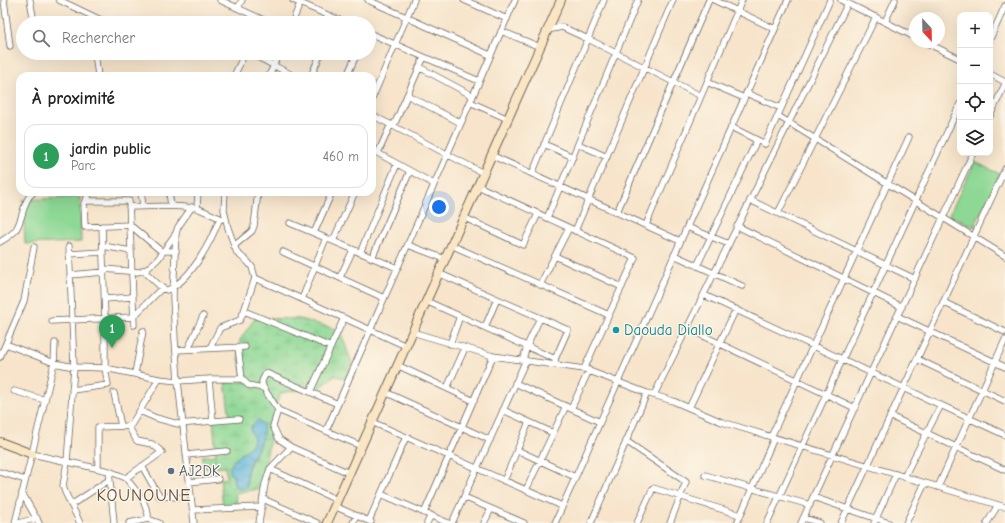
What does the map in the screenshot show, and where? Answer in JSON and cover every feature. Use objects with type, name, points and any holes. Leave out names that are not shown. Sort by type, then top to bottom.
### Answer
[{"type":"street","points":[[4,0],[10,46]]},
{"type":"street","points":[[30,0],[33,16]]},
{"type":"street","points":[[59,0],[92,16]]},
{"type":"street","points":[[220,0],[238,8],[250,16]]},
{"type":"street","points":[[238,8],[242,0]]},
{"type":"street","points":[[293,0],[301,1],[326,16]]},
{"type":"street","points":[[368,0],[490,55]]},
{"type":"street","points":[[376,89],[414,0]]},
{"type":"street","points":[[464,0],[507,19]]},
{"type":"street","points":[[326,431],[515,0]]},
{"type":"street","points":[[327,523],[561,0]]},
{"type":"street","points":[[532,174],[604,0]]},
{"type":"street","points":[[548,218],[638,0]]},
{"type":"street","points":[[576,231],[673,0]]},
{"type":"street","points":[[618,212],[709,0]]},
{"type":"street","points":[[714,0],[775,29]]},
{"type":"street","points":[[646,225],[742,0]]},
{"type":"street","points":[[555,523],[788,0]]},
{"type":"street","points":[[731,127],[765,144],[830,0]]},
{"type":"street","points":[[841,0],[909,34]]},
{"type":"street","points":[[885,22],[894,0]]},
{"type":"street","points":[[295,16],[301,1]]},
{"type":"street","points":[[654,395],[848,3]]},
{"type":"street","points":[[993,32],[1005,6]]},
{"type":"street","points":[[778,213],[876,17]]},
{"type":"street","points":[[547,30],[562,27],[701,96]]},
{"type":"street","points":[[501,31],[540,47]]},
{"type":"street","points":[[376,36],[479,81]]},
{"type":"street","points":[[938,48],[957,58]]},
{"type":"street","points":[[376,149],[392,125],[424,57]]},
{"type":"street","points":[[96,60],[97,72]]},
{"type":"street","points":[[236,72],[242,60]]},
{"type":"street","points":[[263,60],[286,72]]},
{"type":"street","points":[[271,72],[276,60]]},
{"type":"street","points":[[313,72],[318,60]]},
{"type":"street","points":[[349,72],[354,60]]},
{"type":"street","points":[[419,67],[471,99],[508,119]]},
{"type":"street","points":[[993,76],[1005,83],[993,109]]},
{"type":"street","points":[[707,82],[781,108]]},
{"type":"street","points":[[407,95],[461,123]]},
{"type":"street","points":[[767,523],[957,111]]},
{"type":"street","points":[[778,116],[1005,256]]},
{"type":"street","points":[[376,117],[483,173]]},
{"type":"street","points":[[736,523],[797,380],[909,137]]},
{"type":"street","points":[[697,266],[757,140]]},
{"type":"street","points":[[544,144],[573,157]]},
{"type":"street","points":[[578,144],[607,157]]},
{"type":"street","points":[[376,153],[434,184]]},
{"type":"street","points":[[491,155],[680,241]]},
{"type":"street","points":[[820,523],[802,520],[972,156]]},
{"type":"street","points":[[360,253],[397,164]]},
{"type":"street","points":[[841,523],[1005,169]]},
{"type":"street","points":[[372,258],[410,171]]},
{"type":"street","points":[[478,186],[635,258],[609,315],[587,370],[568,408],[553,433],[526,490]]},
{"type":"street","points":[[0,242],[15,231],[21,219],[28,196]]},
{"type":"street","points":[[88,196],[85,201],[85,227],[130,225],[161,251],[176,251]]},
{"type":"street","points":[[142,196],[143,206]]},
{"type":"street","points":[[170,196],[171,206]]},
{"type":"street","points":[[194,523],[178,381],[173,288],[176,234],[178,227],[195,207],[198,196]]},
{"type":"street","points":[[210,348],[220,328],[240,320],[255,278],[252,267],[237,253],[234,246],[224,210],[225,196]]},
{"type":"street","points":[[234,246],[252,231],[258,196]]},
{"type":"street","points":[[314,233],[330,196]]},
{"type":"street","points":[[333,242],[353,196]]},
{"type":"street","points":[[750,200],[914,278]]},
{"type":"street","points":[[85,201],[129,201],[134,325]]},
{"type":"street","points":[[130,207],[195,207],[226,220]]},
{"type":"street","points":[[464,217],[523,245],[538,214]]},
{"type":"street","points":[[143,270],[162,288],[167,290],[173,288],[185,278],[210,243],[220,218]]},
{"type":"street","points":[[290,223],[397,268]]},
{"type":"street","points":[[72,390],[108,385],[105,368],[102,226]]},
{"type":"street","points":[[737,226],[902,306]]},
{"type":"street","points":[[686,227],[729,244]]},
{"type":"street","points":[[540,285],[569,228]]},
{"type":"street","points":[[70,275],[104,270],[131,270],[138,272],[147,269],[158,259],[176,234]]},
{"type":"street","points":[[302,299],[326,238]]},
{"type":"street","points":[[408,245],[445,259]]},
{"type":"street","points":[[451,245],[609,315]]},
{"type":"street","points":[[69,246],[74,367],[67,462],[63,486],[64,492],[80,523]]},
{"type":"street","points":[[1,354],[24,301],[34,247]]},
{"type":"street","points":[[69,254],[103,249],[131,251]]},
{"type":"street","points":[[340,277],[353,250]]},
{"type":"street","points":[[283,252],[384,298]]},
{"type":"street","points":[[674,255],[742,286]]},
{"type":"street","points":[[555,256],[622,287]]},
{"type":"street","points":[[438,273],[568,330],[556,361]]},
{"type":"street","points":[[255,278],[406,346]]},
{"type":"street","points":[[52,321],[134,317],[162,288]]},
{"type":"street","points":[[704,294],[1005,435]]},
{"type":"street","points":[[104,299],[133,297]]},
{"type":"street","points":[[485,327],[497,299]]},
{"type":"street","points":[[426,301],[527,346],[556,361],[587,370],[647,393],[673,401],[722,422],[1002,505],[986,523]]},
{"type":"street","points":[[943,302],[1005,332]]},
{"type":"street","points":[[689,408],[736,309]]},
{"type":"street","points":[[244,311],[331,347]]},
{"type":"street","points":[[188,349],[203,316]]},
{"type":"street","points":[[450,344],[460,316]]},
{"type":"street","points":[[897,316],[1005,367]]},
{"type":"street","points":[[310,392],[344,318]]},
{"type":"street","points":[[452,523],[515,383],[527,346],[540,318]]},
{"type":"street","points":[[687,328],[855,408]]},
{"type":"street","points":[[134,373],[143,331]]},
{"type":"street","points":[[412,332],[493,356],[556,361]]},
{"type":"street","points":[[938,487],[1005,340]]},
{"type":"street","points":[[15,523],[54,363],[55,343]]},
{"type":"street","points":[[6,344],[54,363],[74,367],[105,368],[178,381],[242,379]]},
{"type":"street","points":[[238,347],[242,379],[248,385],[264,388]]},
{"type":"street","points":[[176,350],[245,347]]},
{"type":"street","points":[[447,388],[465,348]]},
{"type":"street","points":[[424,512],[493,356]]},
{"type":"street","points":[[917,359],[1005,401]]},
{"type":"street","points":[[397,365],[474,400]]},
{"type":"street","points":[[338,404],[266,373],[262,384],[278,410],[361,446]]},
{"type":"street","points":[[98,468],[98,427],[128,426],[132,424],[160,379]]},
{"type":"street","points":[[208,379],[213,421]]},
{"type":"street","points":[[515,383],[600,422]]},
{"type":"street","points":[[14,391],[45,400]]},
{"type":"street","points":[[385,392],[490,440]]},
{"type":"street","points":[[591,523],[647,393]]},
{"type":"street","points":[[114,394],[121,426]]},
{"type":"street","points":[[904,477],[940,405]]},
{"type":"street","points":[[278,410],[274,420],[274,430],[279,439],[291,447],[349,473]]},
{"type":"street","points":[[503,410],[553,433]]},
{"type":"street","points":[[140,411],[156,418],[178,424],[239,419]]},
{"type":"street","points":[[890,416],[1005,470]]},
{"type":"street","points":[[372,422],[562,506]]},
{"type":"street","points":[[504,480],[529,422]]},
{"type":"street","points":[[126,478],[162,452],[152,444],[137,441],[128,426]]},
{"type":"street","points":[[270,469],[336,503],[356,516],[370,522],[406,437]]},
{"type":"street","points":[[626,441],[686,482],[670,523]]},
{"type":"street","points":[[0,442],[32,454],[98,468],[126,478],[143,500],[148,514],[148,519]]},
{"type":"street","points":[[259,523],[265,484],[270,469],[291,447]]},
{"type":"street","points":[[517,450],[575,477]]},
{"type":"street","points":[[186,455],[227,451]]},
{"type":"street","points":[[142,466],[159,496],[178,497]]},
{"type":"street","points":[[109,471],[114,523]]},
{"type":"street","points":[[0,472],[25,480]]},
{"type":"street","points":[[875,520],[896,474]]},
{"type":"street","points":[[705,475],[810,505]]},
{"type":"street","points":[[189,482],[218,479]]},
{"type":"street","points":[[71,505],[109,480]]},
{"type":"street","points":[[906,523],[925,483]]},
{"type":"street","points":[[637,523],[653,488],[740,515]]},
{"type":"street","points":[[19,523],[38,520],[22,493]]},
{"type":"street","points":[[381,494],[448,523]]},
{"type":"street","points":[[464,497],[524,523]]},
{"type":"street","points":[[813,497],[848,508],[875,520],[889,523]]},
{"type":"street","points":[[263,499],[317,523]]},
{"type":"street","points":[[192,510],[262,508]]},
{"type":"street","points":[[484,523],[490,509]]},
{"type":"street","points":[[427,523],[430,515]]},
{"type":"street","points":[[353,523],[356,516]]},
{"type":"street","points":[[129,523],[148,519],[159,523]]},
{"type":"green space","points":[[975,162],[1000,174],[974,227],[949,215]]},
{"type":"green space","points":[[80,197],[81,242],[25,244],[23,200]]},
{"type":"green space","points":[[255,318],[299,319],[340,330],[352,363],[346,378],[334,376],[319,388],[281,393],[277,402],[265,465],[263,488],[235,493],[238,506],[223,506],[220,479],[227,478],[225,467],[204,468],[202,456],[216,455],[213,419],[230,418],[225,382],[244,382],[239,358],[240,340]],"holes":[[[253,434],[259,447],[248,470],[246,480],[247,485],[234,484],[234,477],[232,474],[240,456],[254,441]]]},
{"type":"water","points":[[258,420],[262,423],[264,428],[261,441],[249,465],[247,487],[238,489],[234,484],[233,476],[229,473],[230,468],[235,460],[253,443],[254,439],[250,429]]},
{"type":"place","name":"Daouda Diallo","points":[[616,330]]},
{"type":"place","name":"jardin public","points":[[112,348]]},
{"type":"place","name":"AJ2DK","points":[[171,471]]},
{"type":"district","name":"KOUNOUNE","points":[[144,495]]}]
